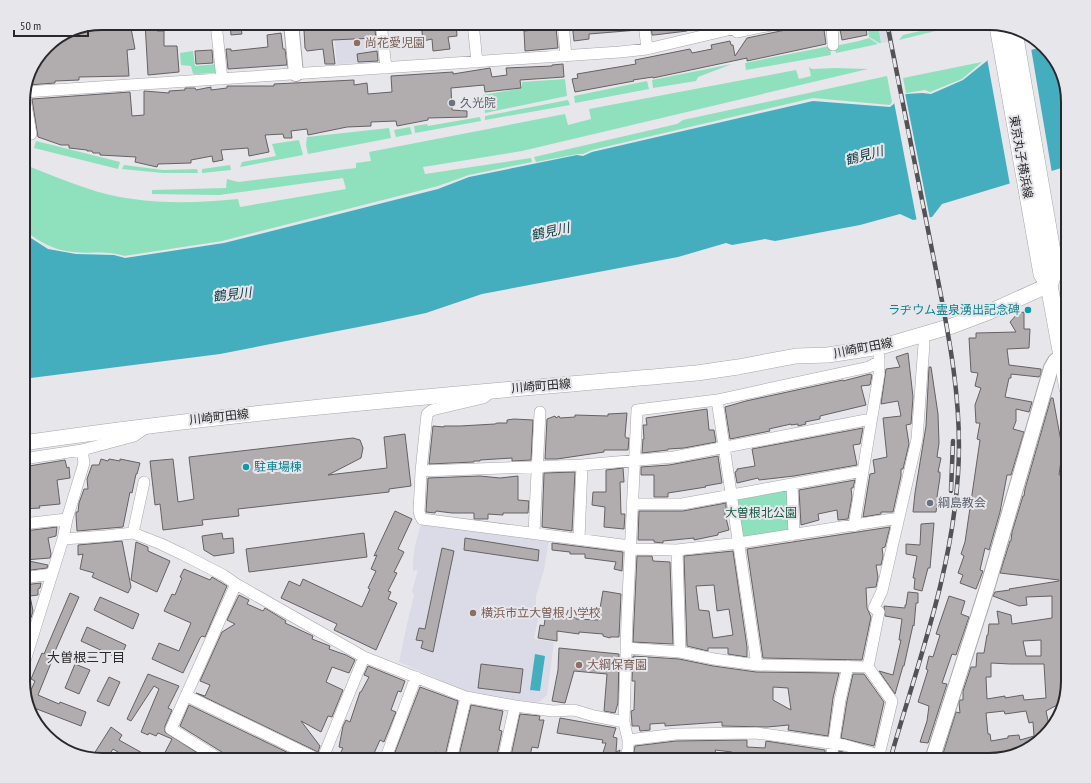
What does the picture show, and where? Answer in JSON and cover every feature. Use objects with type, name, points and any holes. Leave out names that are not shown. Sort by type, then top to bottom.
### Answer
[{"type":"main road","name":"東京丸子横浜線","points":[[999,31],[1048,276],[1061,350]]},
{"type":"main road","name":"東京丸子横浜線","points":[[1014,35],[1048,276]]},
{"type":"main road","name":"川崎町田線","points":[[30,442],[151,425],[293,409],[697,372],[738,367],[796,356],[828,355],[880,347],[952,326],[981,315],[1048,276]]},
{"type":"street","points":[[217,30],[222,80]]},
{"type":"street","points":[[292,30],[296,74]]},
{"type":"street","points":[[382,30],[386,68]]},
{"type":"street","points":[[474,30],[477,62]]},
{"type":"street","points":[[564,30],[566,56]]},
{"type":"street","points":[[645,30],[647,49]]},
{"type":"street","points":[[31,93],[566,56],[647,49],[721,30]]},
{"type":"street","points":[[737,30],[737,32],[747,30]]},
{"type":"street","points":[[832,30],[833,45]]},
{"type":"street","points":[[30,128],[31,134]]},
{"type":"street","points":[[879,753],[892,701],[868,667],[879,612],[874,608],[882,591],[917,439],[924,344],[923,334]]},
{"type":"street","points":[[854,526],[879,374],[878,362],[880,347]]},
{"type":"street","points":[[934,753],[988,585],[1051,368],[1055,361],[1061,357]]},
{"type":"street","points":[[627,753],[628,740],[624,722],[626,648],[637,410],[717,400],[869,367],[878,362]]},
{"type":"street","points":[[493,390],[482,398],[429,411],[426,420],[421,471],[419,511],[422,519],[630,546],[634,549],[677,550],[794,535],[899,518]]},
{"type":"street","points":[[717,400],[757,664]]},
{"type":"street","points":[[534,533],[536,468],[540,412]]},
{"type":"street","points":[[421,471],[536,468],[674,457],[871,419]]},
{"type":"street","points":[[30,458],[82,450],[134,436],[151,425]]},
{"type":"street","points":[[30,648],[84,463],[82,450]]},
{"type":"street","points":[[579,539],[582,465]]},
{"type":"street","points":[[632,504],[682,504],[863,471]]},
{"type":"street","points":[[132,532],[144,482]]},
{"type":"street","points":[[792,484],[794,535]]},
{"type":"street","points":[[30,523],[67,519]]},
{"type":"street","points":[[63,539],[105,536],[132,532],[175,550],[223,575],[236,584],[364,657],[466,697],[553,712],[574,710],[624,722]]},
{"type":"street","points":[[677,550],[680,652]]},
{"type":"street","points":[[30,577],[52,574]]},
{"type":"street","points":[[210,753],[171,729],[236,584]]},
{"type":"street","points":[[30,634],[35,634]]},
{"type":"street","points":[[626,648],[680,652],[714,659],[757,664],[868,667]]},
{"type":"street","points":[[323,753],[364,657]]},
{"type":"street","points":[[832,753],[840,700],[848,666]]},
{"type":"street","points":[[388,753],[416,677]]},
{"type":"street","points":[[187,696],[305,753]]},
{"type":"street","points":[[453,753],[466,697]]},
{"type":"street","points":[[505,753],[515,706]]},
{"type":"street","points":[[628,740],[676,734],[756,733],[833,744],[864,753]]},
{"type":"shaded area","name":"尚花愛児園","points":[[334,30],[378,30],[381,62],[337,64]]},
{"type":"shaded area","points":[[879,30],[892,30],[894,41],[881,43]]},
{"type":"shaded area","name":"横浜市立大曽根小学校","points":[[421,523],[549,540],[544,570],[536,596],[536,612],[539,614],[534,639],[554,642],[547,695],[538,703],[469,693],[399,662],[414,595],[412,591],[418,570],[413,571],[413,560]]},
{"type":"green space","points":[[868,30],[879,30],[881,43],[879,43],[869,37]]},
{"type":"green space","points":[[925,30],[940,30],[899,40],[903,35]]},
{"type":"green space","points":[[869,38],[878,44],[836,53],[835,46]]},
{"type":"green space","points":[[830,46],[831,55],[746,70],[745,63]]},
{"type":"green space","points":[[193,51],[195,66],[218,64],[219,73],[193,74],[191,66],[181,65],[180,53]]},
{"type":"green space","points":[[982,62],[962,79],[930,92],[925,90],[906,93],[903,78]]},
{"type":"green space","points":[[732,64],[698,77],[696,81],[653,88],[652,80]]},
{"type":"green space","points":[[809,67],[812,69],[868,69],[522,151],[423,167],[425,174],[531,158],[532,162],[469,175],[438,186],[222,241],[124,256],[112,253],[66,251],[41,242],[30,235],[30,167],[86,188],[123,198],[162,202],[200,202],[238,199],[240,207],[346,189],[343,178],[219,195],[152,194],[152,190],[226,188],[227,179],[238,182],[356,168],[356,163],[371,161],[369,152],[565,114],[568,125],[591,119],[589,109],[796,70],[799,79],[811,76]]},
{"type":"green space","points":[[887,76],[892,102],[890,105],[813,98],[592,150],[583,154],[536,162],[534,157],[677,124],[683,120]]},
{"type":"green space","points":[[565,79],[567,96],[485,113],[483,95],[522,88],[522,82]]},
{"type":"green space","points":[[647,81],[649,89],[575,103],[574,96]]},
{"type":"green space","points":[[568,100],[570,105],[485,120],[485,116]]},
{"type":"green space","points":[[480,117],[481,121],[415,133],[414,126],[427,124],[428,126]]},
{"type":"green space","points":[[410,127],[412,134],[396,137],[394,130]]},
{"type":"green space","points":[[389,128],[391,138],[308,154],[306,145],[307,137]]},
{"type":"green space","points":[[299,140],[303,155],[240,167],[242,162],[276,156],[272,144]]},
{"type":"green space","points":[[36,141],[120,162],[118,169],[34,148]]},
{"type":"green space","points":[[124,165],[163,170],[197,169],[198,173],[163,173],[122,169]]},
{"type":"green space","points":[[230,165],[231,170],[202,173],[202,169]]},
{"type":"green space","name":"大曽根北公園","points":[[788,489],[789,530],[743,537],[735,497]]},
{"type":"water","name":"鶴見川","points":[[1037,48],[1049,62],[1054,70],[1059,84],[1061,102],[1061,168],[942,204],[932,217],[913,220],[900,214],[860,225],[775,241],[765,239],[732,245],[726,243],[678,257],[482,294],[426,313],[220,354],[30,378],[30,237],[48,249],[76,254],[114,255],[125,258],[224,243],[438,189],[469,177],[577,155],[583,156],[592,152],[813,101],[890,107],[906,94],[931,94],[963,80],[988,60]]},
{"type":"water","points":[[535,654],[545,656],[540,691],[530,690]]},
{"type":"pier","points":[[1031,48],[1052,173],[1010,185],[987,58]]},
{"type":"pier","points":[[905,93],[930,219],[917,222],[894,102]]},
{"type":"building","points":[[131,30],[135,49],[127,50],[129,76],[79,77],[79,80],[55,81],[55,83],[32,85],[37,70],[42,62],[51,51],[62,42],[88,31]]},
{"type":"building","points":[[145,30],[164,31],[164,46],[177,46],[179,72],[148,75]]},
{"type":"building","points":[[231,30],[241,30],[242,34],[231,35]]},
{"type":"building","points":[[304,30],[375,30],[376,38],[332,40],[335,64],[325,64],[323,49],[307,51],[305,48]]},
{"type":"building","points":[[422,30],[457,30],[457,36],[448,37],[450,49],[433,51],[432,39],[423,41]]},
{"type":"building","points":[[556,30],[558,48],[525,51],[524,31]]},
{"type":"building","points":[[573,30],[638,30],[589,34],[589,39],[574,41]]},
{"type":"building","points":[[652,30],[688,30],[687,31],[652,35]]},
{"type":"building","points":[[785,30],[824,30],[826,44],[747,61],[747,58],[653,78],[633,80],[634,81],[575,92],[572,79],[578,78],[577,74],[636,64],[635,60],[690,49],[692,53],[712,49],[711,45],[730,41],[731,45],[733,45],[735,56],[747,38]]},
{"type":"building","points":[[840,30],[866,30],[867,35],[842,40]]},
{"type":"building","points":[[281,33],[287,65],[228,69],[226,49],[231,49],[231,51],[268,47],[267,35]]},
{"type":"building","points":[[212,50],[213,63],[196,64],[195,51]]},
{"type":"building","points":[[377,51],[378,61],[358,62],[357,54]]},
{"type":"building","points":[[563,64],[564,77],[520,80],[521,88],[485,92],[484,85],[451,88],[452,110],[467,111],[467,117],[428,118],[428,120],[397,126],[396,121],[371,122],[371,126],[347,127],[308,135],[307,129],[291,131],[292,138],[284,138],[283,134],[265,135],[269,152],[249,156],[248,148],[221,150],[223,160],[213,162],[212,156],[191,160],[191,163],[158,164],[157,167],[135,162],[136,157],[100,155],[100,153],[93,153],[92,151],[69,148],[69,145],[61,145],[38,137],[32,99],[130,92],[132,116],[144,115],[144,91],[169,93],[169,91],[185,90],[185,88],[195,88],[196,90],[211,87],[211,90],[227,88],[227,86],[274,86],[274,84],[354,80],[354,85],[367,83],[368,94],[392,92],[391,76],[453,72],[453,74],[490,68],[492,77],[507,75],[506,68],[552,66]]},
{"type":"building","points":[[1024,312],[1024,329],[1030,329],[1029,348],[1007,349],[1009,365],[1041,369],[1041,374],[1039,377],[1011,374],[1011,378],[1009,378],[1005,397],[1032,402],[1029,412],[1016,409],[1016,421],[1013,429],[1024,432],[1011,475],[1007,475],[1000,512],[989,550],[985,548],[980,570],[983,571],[976,589],[960,583],[963,575],[958,573],[964,556],[961,554],[965,542],[980,440],[977,439],[980,423],[976,423],[975,405],[981,388],[975,386],[978,373],[971,372],[969,338],[976,338],[976,333],[1016,332],[1010,322],[1018,313]]},
{"type":"building","points":[[908,353],[913,397],[911,424],[906,425],[909,444],[903,469],[901,469],[901,476],[893,512],[881,512],[881,514],[863,517],[870,474],[875,473],[873,460],[887,457],[883,418],[901,416],[898,401],[881,404],[886,369],[900,367],[896,357]]},
{"type":"building","points":[[929,367],[931,367],[938,414],[939,443],[937,457],[941,458],[938,472],[940,472],[940,477],[938,497],[936,512],[913,512],[926,426]]},
{"type":"building","points":[[870,374],[872,375],[870,385],[861,386],[866,405],[820,416],[820,419],[805,422],[806,424],[798,426],[798,424],[791,424],[769,429],[770,431],[730,439],[725,407]]},
{"type":"building","points":[[1051,398],[1053,398],[1061,441],[1059,475],[1061,474],[1060,695],[1057,705],[1046,711],[1048,722],[1046,725],[1033,738],[1021,746],[1007,751],[989,753],[943,753],[956,712],[960,713],[959,702],[960,700],[963,700],[963,691],[971,667],[976,667],[977,653],[984,653],[989,624],[999,624],[997,611],[1011,615],[1012,624],[1052,618],[1052,596],[1026,597],[1027,605],[1019,606],[993,596],[995,592],[1059,581],[1000,573],[1024,496]],"holes":[[[1041,640],[1041,656],[1026,656],[1023,641]],[[991,663],[1044,664],[1046,698],[1024,700],[1023,695],[987,699],[986,677],[991,677]],[[1004,711],[1005,714],[1026,711],[1029,723],[1033,722],[1034,736],[1020,740],[1019,735],[1008,736],[1008,738],[991,741],[990,734],[988,734],[986,713]]]},
{"type":"building","points":[[707,409],[709,430],[714,430],[716,442],[684,448],[642,453],[644,439],[643,425],[647,425],[646,418]]},
{"type":"building","points":[[627,413],[625,436],[626,438],[629,438],[628,450],[604,450],[604,452],[557,459],[545,459],[547,419],[555,416],[556,418],[559,416],[560,418],[575,417],[575,415],[608,416],[608,414]]},
{"type":"building","points":[[507,420],[533,420],[531,460],[512,461],[512,458],[480,460],[474,462],[429,464],[433,426],[444,427],[507,423]]},
{"type":"building","points":[[863,428],[860,444],[853,445],[857,465],[794,476],[759,480],[758,478],[737,483],[735,472],[737,469],[755,466],[752,449]]},
{"type":"building","points":[[405,434],[411,486],[389,489],[389,492],[238,509],[239,516],[202,520],[203,525],[163,530],[160,504],[155,505],[150,461],[173,459],[178,502],[194,499],[189,457],[353,438],[360,440],[363,448],[361,458],[328,475],[387,468],[384,437]]},
{"type":"building","points":[[718,456],[722,483],[668,493],[668,497],[654,497],[654,475],[641,475],[641,467],[669,465]]},
{"type":"building","points":[[101,459],[108,461],[109,459],[120,461],[120,459],[140,463],[132,493],[130,492],[123,527],[77,531],[76,512],[78,512],[79,503],[84,489],[88,489],[87,479],[92,465],[99,465]]},
{"type":"building","points":[[65,460],[67,468],[69,467],[70,478],[57,480],[60,504],[30,509],[30,466]]},
{"type":"building","points":[[623,468],[624,482],[620,482],[621,514],[625,514],[624,529],[604,527],[605,507],[592,505],[593,492],[606,492],[606,470]]},
{"type":"building","points":[[575,472],[572,531],[542,527],[544,473]]},
{"type":"building","points":[[480,476],[500,478],[518,476],[518,500],[529,501],[528,513],[503,513],[503,515],[488,514],[488,519],[474,519],[474,513],[436,511],[435,513],[426,512],[428,478]]},
{"type":"building","points":[[855,480],[853,488],[851,488],[852,497],[848,519],[838,520],[837,510],[818,514],[819,520],[801,525],[799,490]]},
{"type":"building","points":[[726,503],[726,509],[724,510],[729,530],[718,533],[718,535],[694,540],[694,538],[663,541],[663,543],[654,542],[654,540],[638,540],[639,511],[683,511]]},
{"type":"building","points":[[395,511],[412,519],[398,549],[404,552],[394,572],[397,573],[388,591],[391,592],[388,599],[397,603],[376,650],[334,630],[337,624],[281,598],[289,581],[300,586],[303,579],[362,607],[370,589],[368,588],[376,571],[371,569],[377,555],[374,556]]},
{"type":"building","points":[[934,523],[930,568],[928,568],[922,591],[914,589],[915,578],[913,578],[917,556],[906,554],[906,544],[920,545],[921,524]]},
{"type":"building","points":[[57,527],[56,536],[48,538],[51,554],[50,558],[30,560],[30,530]]},
{"type":"building","points":[[890,527],[885,547],[882,548],[883,556],[881,565],[876,565],[878,577],[876,587],[866,588],[867,608],[871,617],[862,660],[763,658],[747,549]]},
{"type":"building","points":[[222,533],[223,539],[233,538],[234,553],[214,556],[204,550],[202,536]]},
{"type":"building","points":[[364,533],[367,557],[249,572],[246,549]]},
{"type":"building","points":[[465,538],[539,550],[538,561],[464,550]]},
{"type":"building","points":[[122,541],[131,587],[128,593],[92,577],[94,573],[80,569],[83,554],[78,555],[78,545]]},
{"type":"building","points":[[136,542],[148,547],[148,551],[170,561],[157,592],[131,580]]},
{"type":"building","points":[[552,543],[623,552],[622,571],[614,569],[616,562],[585,558],[585,554],[570,554],[570,552],[552,550]]},
{"type":"building","points":[[442,548],[454,551],[433,652],[421,648],[423,641],[416,640],[419,628],[425,629]]},
{"type":"building","points":[[733,551],[747,647],[747,657],[728,654],[728,648],[708,648],[708,651],[687,646],[684,556]],"holes":[[[714,585],[717,611],[729,609],[733,635],[713,638],[709,611],[699,610],[696,586]]]},
{"type":"building","points":[[637,556],[652,556],[653,561],[670,562],[673,644],[633,642]]},
{"type":"building","points":[[30,561],[48,565],[47,568],[30,570]]},
{"type":"building","points":[[184,569],[210,580],[212,577],[227,586],[205,637],[202,636],[200,638],[183,673],[152,659],[159,643],[179,651],[191,623],[164,611],[172,594],[175,595]]},
{"type":"building","points":[[41,583],[40,588],[38,589],[38,595],[30,596],[30,584]]},
{"type":"building","points":[[603,591],[621,594],[619,637],[610,638],[603,636],[603,634],[579,632],[579,634],[557,631],[557,641],[538,638],[540,625],[544,626],[546,613],[567,613],[567,618],[576,617],[576,619],[598,620]]},
{"type":"building","points":[[908,592],[918,593],[918,603],[916,603],[914,626],[913,625],[904,666],[895,694],[879,671],[893,675],[901,640],[899,640],[902,619],[885,616],[884,606],[905,608]]},
{"type":"building","points":[[70,593],[79,597],[52,658],[38,695],[59,704],[60,702],[86,712],[81,726],[36,709],[31,691],[35,681],[31,679],[42,653],[44,654]]},
{"type":"building","points":[[239,595],[249,600],[247,604],[263,611],[265,608],[286,621],[285,623],[313,636],[312,639],[330,646],[329,649],[355,660],[349,673],[332,667],[326,682],[343,690],[332,717],[328,716],[321,732],[301,721],[320,746],[318,752],[196,693],[205,696],[210,685],[200,681],[222,632],[235,624],[227,620]]},
{"type":"building","points":[[30,596],[33,611],[30,618]]},
{"type":"building","points":[[949,596],[965,601],[961,614],[969,617],[956,655],[952,654],[942,683],[947,684],[928,743],[920,742],[927,721],[929,706],[918,702],[928,670],[926,669],[929,656],[933,657],[940,635],[936,634]]},
{"type":"building","points":[[100,597],[139,614],[133,629],[94,610]]},
{"type":"building","points":[[87,627],[126,645],[120,659],[81,641]]},
{"type":"building","points":[[559,648],[619,654],[618,703],[615,713],[604,711],[607,674],[574,671],[565,703],[552,701],[558,670]]},
{"type":"building","points":[[633,656],[679,659],[713,666],[756,672],[839,673],[833,698],[828,736],[788,730],[789,725],[767,727],[722,726],[722,722],[665,726],[665,723],[650,724],[650,730],[640,731],[639,726],[632,726],[631,711],[634,710],[635,681],[632,681]],"holes":[[[773,687],[788,688],[791,710],[773,700]]]},
{"type":"building","points":[[75,664],[90,670],[79,694],[65,688]]},
{"type":"building","points":[[481,664],[523,669],[520,693],[478,688]]},
{"type":"building","points":[[368,666],[405,681],[401,692],[398,691],[391,710],[396,712],[384,742],[380,740],[374,753],[340,753],[343,748],[339,747],[343,726],[346,720],[350,722],[360,692],[369,677],[364,675]]},
{"type":"building","points":[[148,674],[179,686],[168,708],[172,710],[165,726],[165,732],[198,753],[165,753],[172,739],[158,733],[156,736],[141,732],[159,689],[154,686],[131,721],[127,719]]},
{"type":"building","points":[[853,674],[864,674],[884,702],[874,746],[841,738]]},
{"type":"building","points":[[109,677],[120,682],[109,706],[97,701]]},
{"type":"building","points":[[420,687],[458,701],[446,753],[395,753]]},
{"type":"building","points":[[189,705],[289,753],[223,753],[180,726]]},
{"type":"building","points":[[471,705],[503,711],[499,730],[502,731],[497,753],[460,753]]},
{"type":"building","points":[[520,714],[540,716],[539,720],[544,720],[538,748],[532,747],[531,753],[512,753]]},
{"type":"building","points":[[560,718],[616,728],[613,737],[617,738],[616,752],[620,750],[619,753],[603,753],[606,743],[602,743],[603,740],[557,733]]},
{"type":"building","points":[[111,727],[122,735],[119,740],[142,753],[120,753],[113,749],[110,753],[95,752]]},
{"type":"building","points":[[747,740],[747,747],[765,748],[766,741],[825,750],[825,753],[732,753],[715,750],[716,753],[634,753],[635,746],[676,741]]},
{"type":"railway","points":[[888,30],[949,340],[956,393],[959,447],[958,474],[949,547],[932,618],[892,753]]},
{"type":"railway","points":[[951,491],[953,441]]},
{"type":"place","name":"尚花愛児園","points":[[357,43]]},
{"type":"place","name":"久光院","points":[[452,103]]},
{"type":"place","name":"ラヂウム霊泉湧出記念碑","points":[[1028,310]]},
{"type":"place","name":"駐車場棟","points":[[246,467]]},
{"type":"place","name":"綱島教会","points":[[930,503]]},
{"type":"place","name":"横浜市立大曽根小学校","points":[[473,613]]},
{"type":"place","name":"大綱保育園","points":[[579,665]]},
{"type":"district","name":"大曽根三丁目","points":[[86,657]]}]
